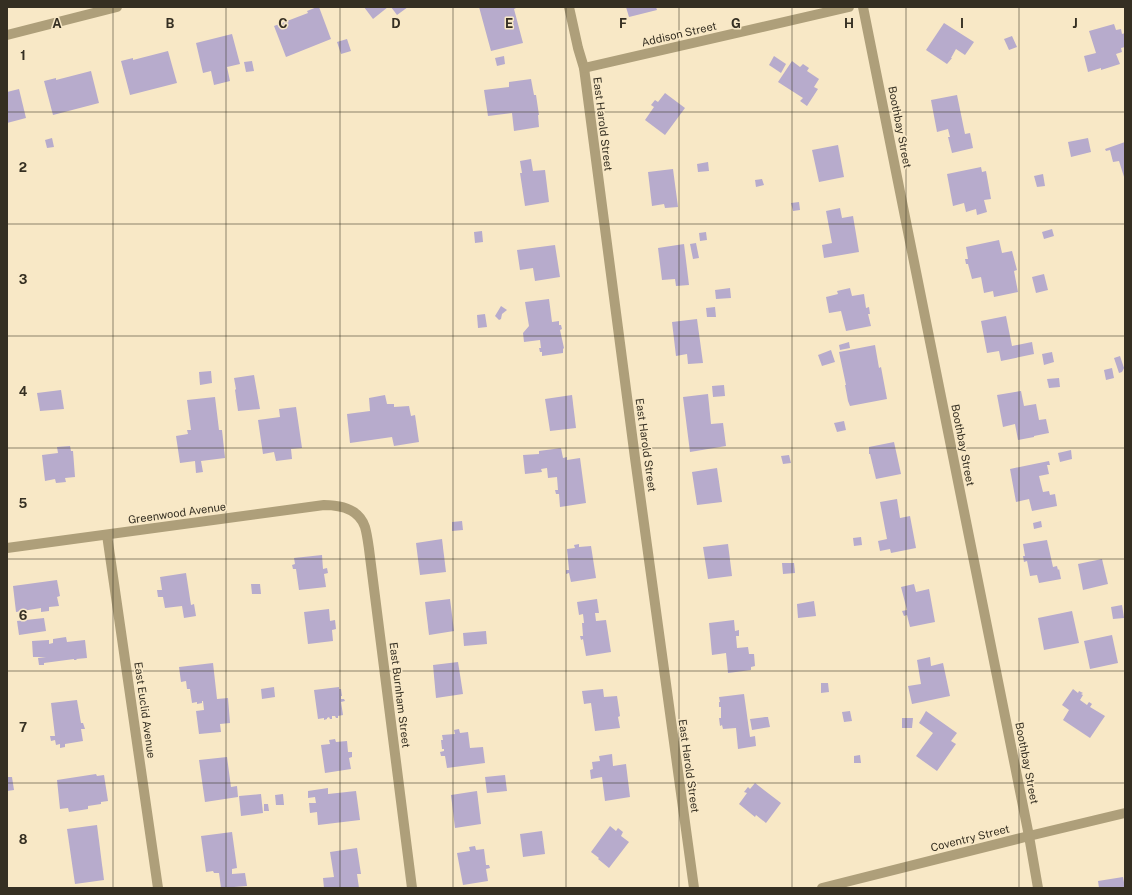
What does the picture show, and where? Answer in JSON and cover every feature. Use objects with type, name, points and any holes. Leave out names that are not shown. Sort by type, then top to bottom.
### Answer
[{"type":"street","points":[[7,35],[117,7]]},
{"type":"street","name":"East Harold Street","points":[[569,7],[584,68],[636,466],[694,888]]},
{"type":"street","name":"Addison Street","points":[[584,68],[849,7]]},
{"type":"street","name":"Boothbay Street","points":[[863,7],[1029,836],[1038,888]]},
{"type":"street","name":"Greenwood Avenue","points":[[7,548],[324,505],[336,505],[350,510]]},
{"type":"street","name":"East Burnham Street","points":[[350,510],[359,516],[365,526],[369,549],[412,888]]},
{"type":"street","name":"East Euclid Avenue","points":[[107,535],[158,888]]},
{"type":"street","name":"Coventry Street","points":[[822,888],[1125,813]]},
{"type":"building","points":[[319,7],[331,39],[286,57],[274,26],[308,13],[307,11]]},
{"type":"building","points":[[364,7],[388,7],[373,19]]},
{"type":"building","points":[[391,7],[408,7],[397,15]]},
{"type":"building","points":[[479,7],[518,7],[514,9],[523,43],[491,51]]},
{"type":"building","points":[[626,7],[656,7],[657,10],[629,17]]},
{"type":"building","points":[[944,23],[974,42],[965,55],[956,49],[952,58],[947,64],[926,50]]},
{"type":"building","points":[[1114,24],[1116,30],[1121,29],[1122,34],[1125,33],[1125,47],[1121,48],[1122,52],[1116,54],[1120,64],[1101,70],[1101,68],[1088,72],[1084,56],[1096,53],[1089,31]]},
{"type":"building","points":[[232,34],[240,64],[227,67],[230,81],[214,85],[211,71],[203,73],[196,43]]},
{"type":"building","points":[[1012,36],[1017,47],[1009,50],[1004,39]]},
{"type":"building","points":[[347,39],[351,51],[341,54],[337,42]]},
{"type":"building","points":[[168,51],[177,83],[130,95],[121,61],[133,58],[133,60]]},
{"type":"building","points":[[504,56],[505,64],[497,66],[495,58]]},
{"type":"building","points":[[774,56],[786,64],[781,73],[769,65]]},
{"type":"building","points":[[252,61],[254,71],[246,72],[244,62]]},
{"type":"building","points":[[792,61],[800,67],[803,64],[809,68],[807,71],[819,79],[814,87],[818,89],[807,106],[800,101],[803,98],[778,82]]},
{"type":"building","points":[[91,71],[99,103],[53,115],[44,81],[56,78],[56,80]]},
{"type":"building","points":[[531,79],[534,95],[536,95],[539,127],[514,131],[512,113],[488,116],[484,90],[509,87],[509,82]]},
{"type":"building","points":[[19,89],[26,118],[7,123],[7,92]]},
{"type":"building","points":[[665,93],[685,108],[665,135],[645,120],[654,107],[651,105],[655,100],[658,102]]},
{"type":"building","points":[[957,95],[965,134],[970,133],[973,148],[952,153],[948,137],[950,137],[948,129],[937,132],[931,100]]},
{"type":"building","points":[[52,138],[54,147],[47,148],[45,140]]},
{"type":"building","points":[[1088,138],[1091,152],[1071,157],[1068,142]]},
{"type":"building","points":[[1125,142],[1125,180],[1119,161],[1113,162],[1110,150],[1106,151],[1105,149]]},
{"type":"building","points":[[838,145],[844,177],[819,182],[812,150]]},
{"type":"building","points":[[531,159],[533,171],[545,170],[549,202],[525,206],[520,173],[522,173],[520,161]]},
{"type":"building","points":[[708,162],[709,171],[698,172],[697,164]]},
{"type":"building","points":[[981,167],[982,172],[986,171],[991,199],[984,200],[987,212],[977,215],[976,209],[966,212],[964,203],[953,206],[947,174]]},
{"type":"building","points":[[673,169],[678,207],[665,208],[664,204],[652,206],[648,172]]},
{"type":"building","points":[[1043,174],[1045,186],[1037,187],[1034,176]]},
{"type":"building","points":[[762,179],[764,185],[756,187],[755,180]]},
{"type":"building","points":[[799,202],[800,210],[793,211],[791,203]]},
{"type":"building","points":[[840,208],[842,218],[853,216],[859,252],[824,258],[822,245],[832,243],[826,211]]},
{"type":"building","points":[[1052,229],[1054,236],[1044,239],[1042,232]]},
{"type":"building","points":[[482,231],[483,242],[475,243],[474,232]]},
{"type":"building","points":[[706,232],[707,240],[700,241],[699,233]]},
{"type":"building","points":[[999,240],[1002,253],[1012,251],[1017,270],[1014,271],[1018,292],[994,297],[993,291],[984,293],[981,277],[972,279],[965,259],[968,259],[966,247]]},
{"type":"building","points":[[696,243],[699,258],[693,259],[690,244]]},
{"type":"building","points":[[684,244],[689,285],[676,286],[675,279],[662,280],[658,248]]},
{"type":"building","points":[[555,245],[560,277],[535,281],[533,268],[520,270],[517,250]]},
{"type":"building","points":[[1044,274],[1048,290],[1036,293],[1032,277]]},
{"type":"building","points":[[730,288],[731,298],[716,299],[715,290]]},
{"type":"building","points":[[850,288],[852,296],[864,294],[866,308],[869,307],[870,314],[868,314],[871,326],[846,331],[841,311],[829,313],[826,297],[838,294],[837,291]]},
{"type":"building","points":[[549,299],[552,322],[559,321],[559,325],[561,325],[562,329],[560,330],[564,348],[563,353],[542,356],[542,352],[540,352],[539,348],[541,348],[540,340],[524,342],[523,333],[529,326],[525,302]]},
{"type":"building","points":[[501,306],[507,310],[502,314],[501,319],[499,320],[495,316]]},
{"type":"building","points":[[715,307],[716,317],[707,317],[706,308]]},
{"type":"building","points":[[485,314],[487,327],[478,328],[477,315]]},
{"type":"building","points":[[1006,316],[1012,346],[1032,342],[1034,354],[1001,361],[999,351],[987,353],[981,321]]},
{"type":"building","points":[[697,319],[703,363],[688,364],[687,354],[676,356],[672,322]]},
{"type":"building","points":[[849,342],[850,348],[840,350],[839,345]]},
{"type":"building","points":[[875,345],[887,399],[850,406],[839,352]]},
{"type":"building","points":[[831,350],[835,362],[822,366],[818,355]]},
{"type":"building","points":[[1052,352],[1054,362],[1044,365],[1042,354]]},
{"type":"building","points":[[1120,356],[1124,368],[1122,372],[1119,373],[1114,358]]},
{"type":"building","points":[[1112,368],[1114,378],[1106,380],[1104,370]]},
{"type":"building","points":[[211,371],[212,383],[200,385],[199,372]]},
{"type":"building","points":[[254,375],[260,409],[238,411],[234,378]]},
{"type":"building","points":[[1059,378],[1060,387],[1049,388],[1047,379]]},
{"type":"building","points":[[724,385],[725,396],[713,397],[712,386]]},
{"type":"building","points":[[61,390],[64,409],[40,411],[37,393]]},
{"type":"building","points":[[1021,391],[1024,406],[1036,404],[1039,420],[1046,419],[1049,433],[1018,440],[1015,424],[1003,427],[997,395]]},
{"type":"building","points":[[708,394],[711,424],[723,423],[726,446],[690,452],[683,397]]},
{"type":"building","points":[[385,395],[387,404],[394,404],[394,407],[409,406],[411,416],[415,415],[419,442],[394,446],[392,437],[350,443],[347,414],[370,411],[369,398]]},
{"type":"building","points":[[572,395],[576,428],[550,431],[545,399]]},
{"type":"building","points":[[215,397],[219,430],[222,430],[225,458],[201,461],[203,472],[196,473],[195,461],[180,463],[176,436],[188,434],[187,430],[191,430],[187,400]]},
{"type":"building","points":[[296,407],[302,448],[291,449],[292,459],[276,461],[274,452],[263,454],[258,420],[280,417],[279,409]]},
{"type":"building","points":[[844,421],[846,430],[837,432],[834,423]]},
{"type":"building","points":[[894,442],[901,474],[876,479],[869,454],[869,447]]},
{"type":"building","points":[[70,446],[71,451],[73,451],[75,477],[65,478],[66,482],[56,483],[55,479],[45,481],[42,455],[58,453],[57,447]]},
{"type":"building","points":[[561,448],[563,458],[567,457],[567,460],[580,458],[586,503],[560,507],[559,494],[556,494],[555,490],[558,490],[557,477],[548,478],[547,468],[541,469],[542,472],[525,474],[523,455],[539,454],[539,451]]},
{"type":"building","points":[[1071,450],[1072,459],[1060,462],[1058,453]]},
{"type":"building","points":[[789,455],[791,463],[783,464],[781,456]]},
{"type":"building","points":[[1049,461],[1050,465],[1047,465],[1049,474],[1039,476],[1043,492],[1049,491],[1050,495],[1055,494],[1057,506],[1032,511],[1029,499],[1016,502],[1010,469]]},
{"type":"building","points":[[717,468],[722,502],[697,505],[692,472]]},
{"type":"building","points":[[897,499],[900,518],[910,516],[916,548],[891,553],[890,549],[880,551],[878,541],[887,539],[880,502]]},
{"type":"building","points":[[462,521],[463,530],[452,531],[452,522]]},
{"type":"building","points":[[1041,521],[1042,527],[1034,529],[1033,523]]},
{"type":"building","points":[[861,537],[862,545],[854,546],[853,538]]},
{"type":"building","points":[[442,539],[446,572],[420,575],[416,543]]},
{"type":"building","points":[[1047,540],[1053,567],[1057,566],[1058,570],[1059,569],[1061,579],[1039,583],[1037,575],[1030,576],[1027,561],[1024,562],[1023,556],[1025,556],[1023,544]]},
{"type":"building","points":[[579,544],[579,547],[591,546],[596,578],[571,582],[569,573],[566,574],[566,570],[569,570],[567,549],[575,548],[574,545]]},
{"type":"building","points":[[728,544],[732,576],[708,579],[703,547]]},
{"type":"building","points":[[322,555],[323,569],[327,568],[328,573],[324,574],[326,587],[299,590],[296,569],[293,569],[292,565],[295,564],[294,558]]},
{"type":"building","points":[[1102,559],[1108,584],[1083,590],[1078,564]]},
{"type":"building","points":[[782,563],[794,563],[795,573],[783,574]]},
{"type":"building","points":[[186,573],[191,605],[194,604],[196,616],[184,618],[182,606],[165,608],[163,597],[158,597],[157,590],[162,590],[160,577]]},
{"type":"building","points":[[57,580],[60,596],[57,597],[59,606],[49,607],[49,611],[41,612],[41,608],[16,612],[13,586]]},
{"type":"building","points":[[251,584],[260,584],[261,594],[252,594]]},
{"type":"building","points":[[914,584],[916,592],[929,589],[935,622],[910,627],[907,615],[904,616],[902,611],[907,610],[901,587]]},
{"type":"building","points":[[450,599],[454,631],[429,635],[425,602]]},
{"type":"building","points":[[597,599],[599,613],[595,613],[596,621],[606,620],[611,652],[586,656],[583,639],[581,640],[580,636],[583,636],[583,614],[579,615],[577,602]]},
{"type":"building","points":[[814,601],[816,616],[798,618],[797,604]]},
{"type":"building","points":[[1122,605],[1124,618],[1113,619],[1111,607]]},
{"type":"building","points":[[329,609],[330,621],[335,620],[336,629],[332,630],[333,641],[308,644],[304,612]]},
{"type":"building","points":[[1072,611],[1079,643],[1044,650],[1038,618]]},
{"type":"building","points":[[44,618],[46,631],[19,635],[17,621]]},
{"type":"building","points":[[734,620],[735,631],[739,630],[739,636],[736,636],[737,648],[748,647],[749,654],[754,654],[755,666],[751,667],[751,670],[728,673],[726,653],[712,655],[709,623]]},
{"type":"building","points":[[486,631],[487,644],[464,646],[463,633]]},
{"type":"building","points":[[1112,635],[1118,663],[1090,669],[1084,641]]},
{"type":"building","points":[[66,637],[67,642],[85,640],[87,658],[44,663],[44,665],[39,665],[38,658],[46,657],[33,657],[32,641],[49,640],[49,644],[53,643],[53,639]]},
{"type":"building","points":[[930,657],[931,666],[943,663],[950,696],[912,704],[908,686],[921,684],[917,660]]},
{"type":"building","points":[[458,662],[463,694],[436,698],[433,665]]},
{"type":"building","points":[[213,663],[217,699],[228,698],[230,723],[220,724],[221,732],[199,734],[196,711],[204,710],[203,701],[202,703],[197,704],[197,702],[192,703],[190,689],[187,689],[186,681],[181,682],[179,667]]},
{"type":"building","points":[[821,683],[828,683],[829,692],[821,693]]},
{"type":"building","points":[[274,687],[275,697],[262,699],[261,689]]},
{"type":"building","points":[[339,687],[339,689],[341,689],[341,699],[344,699],[345,701],[341,702],[343,715],[338,716],[338,718],[332,716],[332,719],[329,717],[324,720],[324,718],[318,719],[314,690]]},
{"type":"building","points":[[603,689],[604,697],[617,696],[620,728],[595,731],[591,703],[584,704],[582,691]]},
{"type":"building","points":[[1073,689],[1078,693],[1079,691],[1083,693],[1081,694],[1083,695],[1080,700],[1087,705],[1089,702],[1092,704],[1090,707],[1105,716],[1090,738],[1063,720],[1069,710],[1062,705]]},
{"type":"building","points":[[744,694],[750,737],[755,736],[756,746],[738,749],[736,728],[723,729],[722,725],[720,726],[719,718],[721,718],[721,707],[719,707],[719,697]]},
{"type":"building","points":[[77,700],[81,723],[83,723],[85,729],[81,729],[83,741],[65,744],[65,747],[60,748],[60,744],[56,745],[55,740],[51,741],[50,736],[55,736],[51,703]]},
{"type":"building","points":[[850,711],[852,721],[844,722],[842,712]]},
{"type":"building","points":[[926,711],[957,733],[951,741],[956,744],[937,771],[916,756],[933,733],[919,723]]},
{"type":"building","points":[[768,717],[770,727],[752,730],[750,719]]},
{"type":"building","points":[[902,718],[913,718],[912,728],[902,728]]},
{"type":"building","points":[[459,729],[460,733],[468,732],[470,748],[483,747],[485,763],[447,768],[445,756],[441,756],[440,752],[444,751],[444,749],[442,749],[442,735],[455,734],[454,730]]},
{"type":"building","points":[[335,739],[336,742],[347,741],[348,752],[352,752],[352,757],[349,758],[351,769],[325,773],[321,745],[330,744],[329,740]]},
{"type":"building","points":[[612,754],[613,766],[626,764],[630,797],[605,801],[602,777],[591,779],[590,770],[593,769],[592,762],[600,761],[599,756]]},
{"type":"building","points":[[860,755],[861,763],[854,763],[854,756]]},
{"type":"building","points":[[227,757],[231,787],[237,786],[238,797],[205,802],[199,760]]},
{"type":"building","points":[[96,774],[97,776],[104,775],[108,801],[101,802],[101,804],[88,806],[88,809],[69,812],[68,808],[60,809],[57,780]]},
{"type":"building","points":[[505,775],[507,791],[487,793],[485,777]]},
{"type":"building","points":[[7,777],[12,777],[14,790],[7,791]]},
{"type":"building","points":[[755,783],[781,803],[766,823],[756,815],[755,817],[739,804],[747,793],[744,792],[748,787],[750,789]]},
{"type":"building","points":[[328,788],[328,794],[356,791],[360,820],[318,825],[317,812],[310,813],[309,803],[316,803],[315,797],[308,798],[308,791]]},
{"type":"building","points":[[477,791],[481,824],[455,828],[451,795]]},
{"type":"building","points":[[261,794],[263,813],[241,816],[239,796]]},
{"type":"building","points":[[283,794],[284,805],[276,805],[275,795]]},
{"type":"building","points":[[264,804],[268,804],[269,811],[264,811]]},
{"type":"building","points":[[97,825],[104,880],[75,884],[67,829]]},
{"type":"building","points":[[610,826],[616,831],[618,828],[623,832],[621,836],[629,842],[609,868],[591,852]]},
{"type":"building","points":[[542,831],[545,854],[523,857],[520,834]]},
{"type":"building","points":[[232,832],[237,868],[232,869],[232,874],[245,873],[247,886],[221,888],[219,873],[214,873],[213,871],[206,872],[201,836]]},
{"type":"building","points":[[475,846],[476,850],[484,849],[486,865],[489,865],[490,868],[486,869],[488,881],[463,885],[457,853],[470,851],[469,847]]},
{"type":"building","points":[[357,848],[361,874],[357,874],[359,888],[324,888],[323,878],[334,877],[330,852]]},
{"type":"building","points":[[1123,877],[1125,888],[1099,888],[1098,881]]}]
